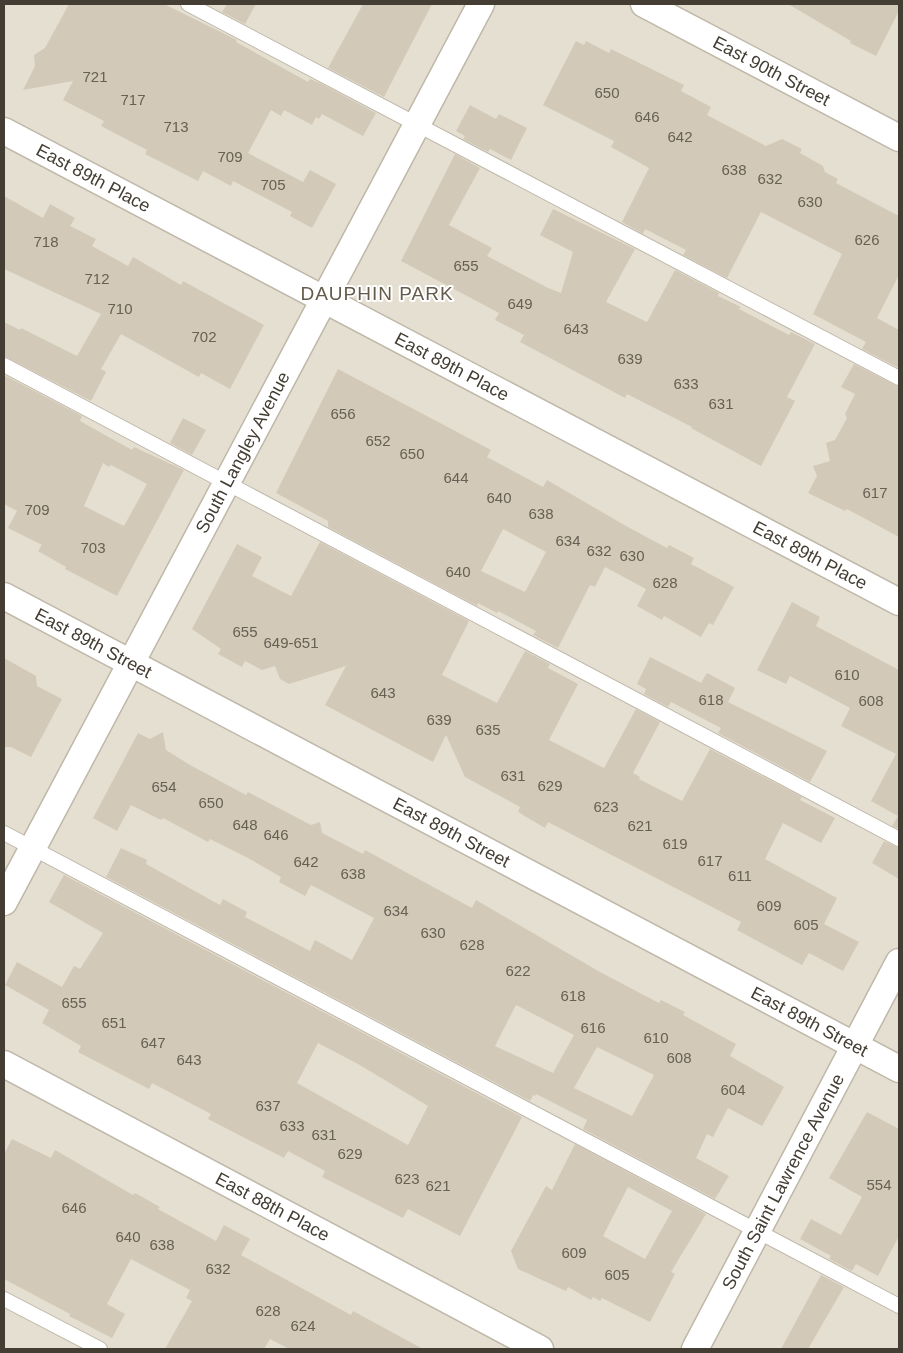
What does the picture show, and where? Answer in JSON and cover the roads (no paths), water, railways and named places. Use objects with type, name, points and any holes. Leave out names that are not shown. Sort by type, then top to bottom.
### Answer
[{"type":"street","name":"South Langley Avenue","points":[[4,902],[481,4]]},
{"type":"street","name":"East 90th Street","points":[[644,4],[899,138]]},
{"type":"street","name":"East 89th Place","points":[[4,131],[899,602]]},
{"type":"street","name":"East 89th Street","points":[[4,596],[899,1069]]},
{"type":"street","name":"South Saint Lawrence Avenue","points":[[694,1349],[899,962]]},
{"type":"street","name":"East 88th Place","points":[[4,1064],[540,1349]]},
{"type":"lane","points":[[188,4],[418,123],[899,378]]},
{"type":"lane","points":[[4,365],[899,839]]},
{"type":"lane","points":[[4,834],[899,1306]]},
{"type":"lane","points":[[4,1298],[100,1349]]},
{"type":"district","name":"DAUPHIN PARK","points":[[377,293]]}]
